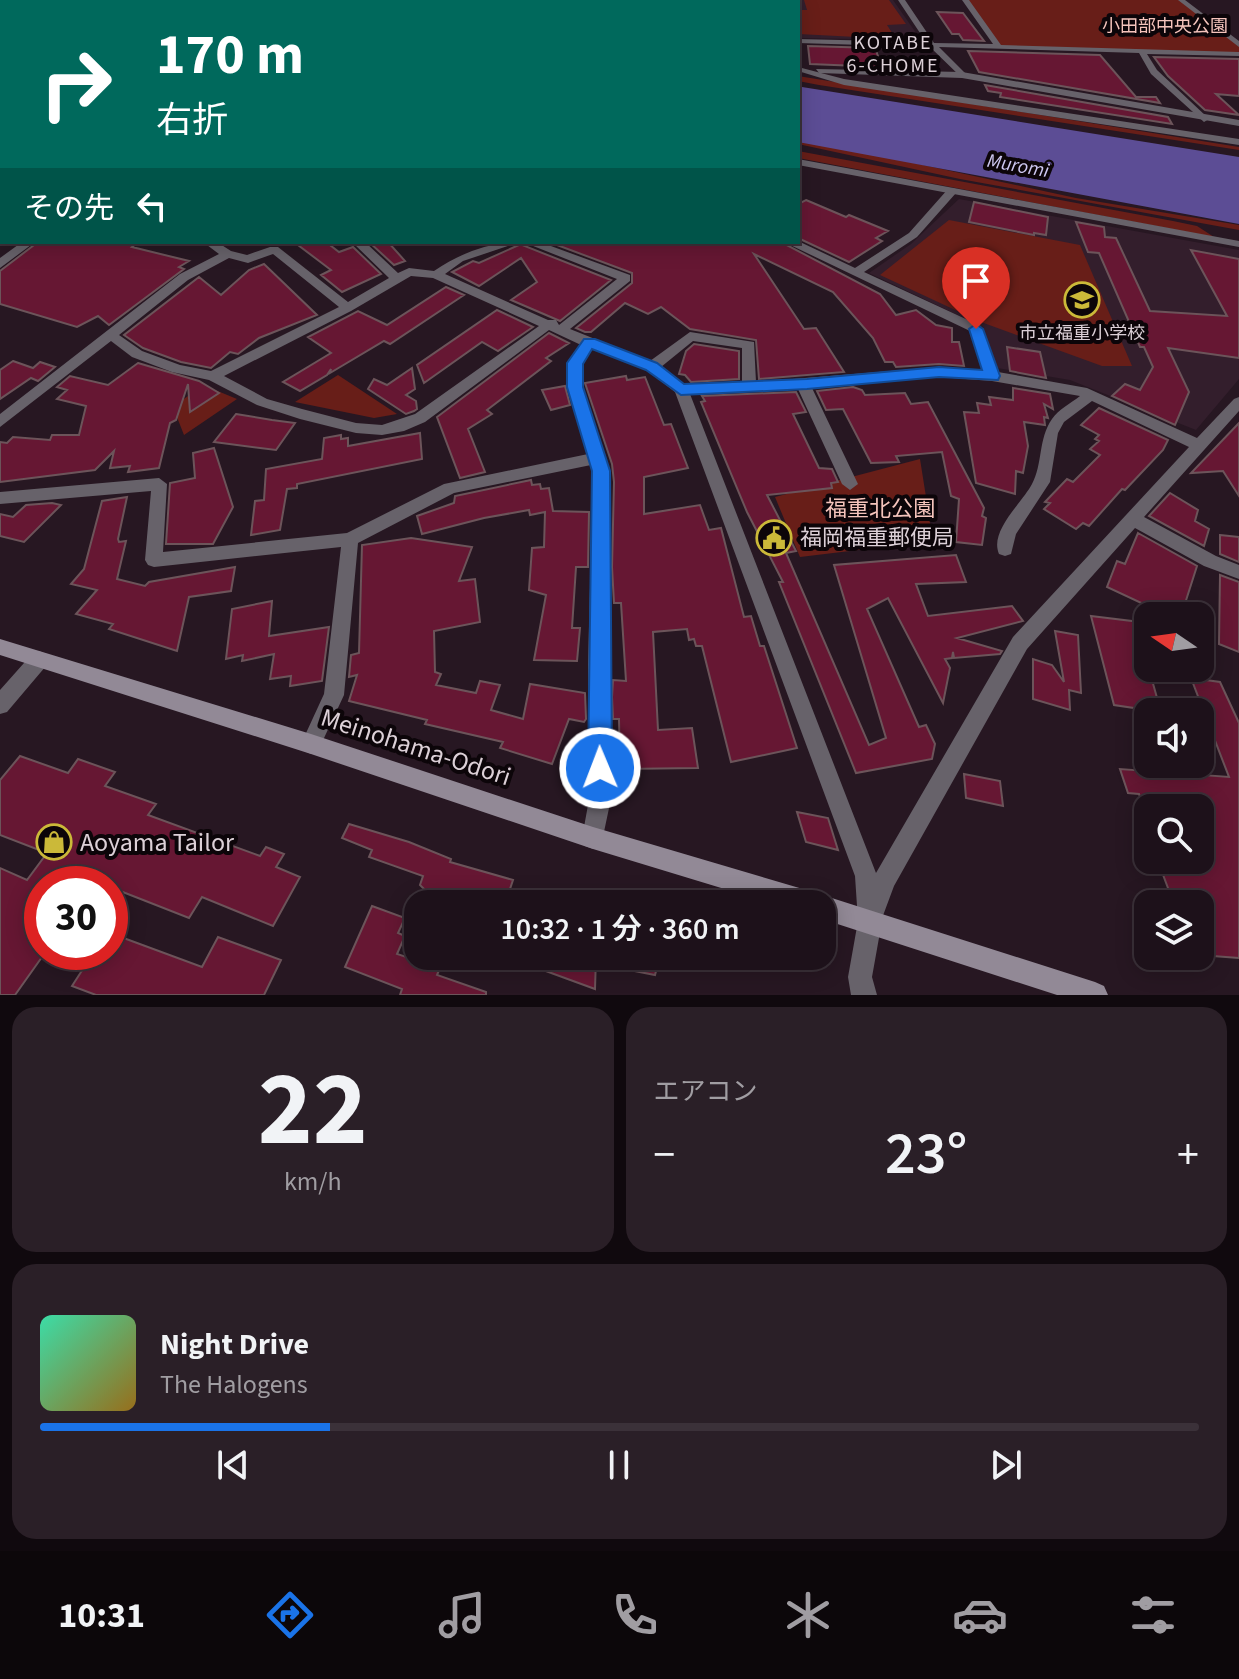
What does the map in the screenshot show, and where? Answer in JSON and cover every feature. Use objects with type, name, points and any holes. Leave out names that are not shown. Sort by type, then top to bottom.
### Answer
[{"type":"main road","name":"Meinohama-Odori","points":[[0,647],[311,744],[593,838],[766,890]]},
{"type":"main road","points":[[836,911],[1095,995]]},
{"type":"street","points":[[901,0],[932,45],[962,75]]},
{"type":"street","points":[[965,0],[999,47]]},
{"type":"street","points":[[1181,0],[1239,45]]},
{"type":"street","points":[[800,41],[1239,54]]},
{"type":"street","points":[[1141,51],[1154,72],[1204,119]]},
{"type":"street","points":[[800,69],[962,75],[1239,123]]},
{"type":"street","points":[[819,71],[828,78],[844,82],[1239,142]]},
{"type":"street","points":[[800,162],[1239,244]]},
{"type":"street","points":[[855,273],[913,235],[952,191]]},
{"type":"street","points":[[0,264],[26,244]]},
{"type":"street","points":[[212,244],[227,254],[248,259],[274,249],[347,308]]},
{"type":"street","points":[[360,244],[397,279]]},
{"type":"street","points":[[436,275],[459,259],[508,244]]},
{"type":"street","points":[[111,335],[137,354],[177,369],[213,376],[262,402],[356,428],[399,427],[420,418],[626,278],[534,244]]},
{"type":"street","points":[[794,244],[976,329],[992,376]]},
{"type":"street","points":[[0,422],[184,277],[227,254]]},
{"type":"street","points":[[213,376],[347,308],[409,272],[436,275],[589,343],[652,367],[681,390],[866,876],[870,921]]},
{"type":"street","points":[[652,367],[690,336],[749,345],[749,386]]},
{"type":"street","points":[[589,343],[575,363],[575,387],[601,471],[598,665],[601,794],[593,838]]},
{"type":"street","points":[[681,390],[803,384],[939,372],[992,376],[1082,391],[1198,448]]},
{"type":"street","points":[[803,384],[850,484]]},
{"type":"street","points":[[1005,549],[1008,533],[1042,482],[1051,433],[1059,419],[1091,395]]},
{"type":"street","points":[[864,995],[860,977],[870,921],[884,881],[1020,643],[1239,402]]},
{"type":"street","points":[[0,498],[159,484],[154,560],[350,539],[450,488],[596,458]]},
{"type":"street","points":[[1133,519],[1210,561],[1239,572]]},
{"type":"street","points":[[311,744],[334,695],[350,539]]},
{"type":"street","points":[[0,705],[39,660]]},
{"type":"shaded area","points":[[800,0],[893,0],[921,40],[800,38]]},
{"type":"shaded area","name":"市立福重小学校","points":[[959,199],[1239,250],[1239,379],[1196,430],[1070,380],[997,368],[983,327],[869,273],[911,244]]},
{"type":"green space","points":[[804,0],[889,0],[906,24],[887,25],[896,39],[800,34],[800,10],[807,10]]},
{"type":"green space","name":"小田部中央公園","points":[[965,0],[1181,0],[1239,45],[1239,54],[999,47]]},
{"type":"green space","points":[[800,76],[1239,147],[1239,150],[800,81]]},
{"type":"green space","points":[[800,138],[1076,198],[1239,225],[1239,230],[960,179],[800,144]]},
{"type":"green space","points":[[800,151],[1173,221],[1197,226],[1214,237],[800,158]]},
{"type":"green space","points":[[949,220],[1080,245],[1132,366],[1102,366],[981,322],[880,275]]},
{"type":"green space","points":[[338,375],[397,414],[374,418],[295,402]]},
{"type":"green space","points":[[203,385],[237,399],[184,435],[173,407]]},
{"type":"green space","name":"福重北公園","points":[[920,459],[933,541],[800,557],[775,497]]},
{"type":"water","name":"Muromi","points":[[800,88],[1239,157],[1239,224],[800,142]]},
{"type":"building","points":[[937,12],[963,13],[984,41],[963,40],[959,34],[952,34]]},
{"type":"building","points":[[808,46],[875,48],[882,67],[810,64]]},
{"type":"building","points":[[968,51],[1100,55],[1136,97],[1156,97],[1160,103],[979,72]]},
{"type":"building","points":[[1154,57],[1239,59],[1239,96],[1216,94],[1239,115],[1205,110],[1168,76]]},
{"type":"building","points":[[985,85],[1168,117],[1172,124],[1000,97],[1001,93],[988,91]]},
{"type":"building","points":[[806,200],[888,231],[876,238],[882,241],[849,262],[800,239],[800,203]]},
{"type":"building","points":[[974,202],[1048,217],[1046,235],[969,222]]},
{"type":"building","points":[[1076,222],[1104,227],[1105,237],[1116,238],[1150,311],[1227,316],[1191,250],[1239,259],[1239,358],[1168,348],[1189,392],[1175,425],[1112,396],[1125,384],[1140,390],[1153,367],[1144,347],[1140,347],[1099,253],[1088,252]]},
{"type":"building","points":[[35,244],[136,244],[132,247],[189,261],[179,267],[184,269],[109,325],[98,316],[77,327],[0,304],[0,271]]},
{"type":"building","points":[[297,244],[329,244],[339,252],[353,247],[381,274],[342,292],[321,275],[331,270]]},
{"type":"building","points":[[371,244],[390,244],[405,261],[394,265]]},
{"type":"building","points":[[521,244],[611,280],[560,321],[511,300],[537,282],[521,258],[479,286],[452,272]]},
{"type":"building","points":[[554,244],[785,244],[880,294],[896,315],[916,310],[936,325],[952,328],[952,342],[959,342],[964,366],[896,367],[893,362],[885,362],[873,338],[833,292],[754,254],[804,329],[816,328],[844,372],[759,379],[756,340],[690,329],[661,307],[648,314],[625,303],[591,332],[576,328],[632,283],[632,273]]},
{"type":"building","points":[[264,264],[317,315],[259,338],[238,354],[230,352],[211,368],[181,362],[143,348],[124,335],[199,277],[221,295],[249,270]]},
{"type":"building","points":[[446,287],[464,295],[390,344],[384,341],[330,373],[331,369],[327,375],[300,391],[283,382],[331,353],[308,337],[358,311],[387,325]]},
{"type":"building","points":[[497,310],[533,327],[498,351],[482,342],[424,383],[417,365]]},
{"type":"building","points":[[549,333],[569,343],[546,358],[551,361],[487,410],[492,414],[468,429],[485,472],[460,478],[437,417]]},
{"type":"building","points":[[694,344],[739,351],[739,379],[691,382],[685,375],[679,374],[686,351]]},
{"type":"building","points":[[1007,347],[1040,352],[1046,378],[1010,371]]},
{"type":"building","points":[[13,361],[33,368],[40,362],[55,367],[38,381],[31,378],[0,399],[0,370]]},
{"type":"building","points":[[138,363],[199,381],[219,393],[190,412],[188,384],[176,420],[170,423],[159,468],[128,472],[130,466],[110,468],[114,451],[95,470],[0,482],[0,442],[7,443],[13,437],[50,440],[52,435],[79,435],[86,406],[57,399],[67,390],[57,387],[70,376],[108,385]]},
{"type":"building","points":[[412,368],[415,389],[406,395],[416,401],[417,409],[414,411],[406,414],[368,389],[374,379],[387,385]]},
{"type":"building","points":[[626,376],[627,380],[645,377],[664,425],[671,424],[688,468],[644,477],[644,514],[700,505],[709,530],[721,528],[744,617],[751,616],[760,646],[764,646],[797,748],[731,762],[702,646],[696,646],[694,639],[689,640],[687,629],[653,632],[658,730],[692,728],[698,768],[620,769],[619,719],[613,719],[613,680],[626,681],[621,603],[614,603],[614,482],[612,464],[585,383]]},
{"type":"building","points":[[565,386],[570,405],[551,410],[542,390]]},
{"type":"building","points":[[853,387],[862,390],[865,395],[905,393],[911,404],[928,402],[984,508],[982,516],[986,518],[982,545],[956,542],[959,499],[951,496],[942,452],[896,456],[899,462],[871,463],[843,409],[826,410],[817,391]]},
{"type":"building","points":[[1013,388],[1050,394],[1053,409],[1044,404],[1048,418],[1044,417],[1045,425],[1024,422],[1028,446],[1023,473],[1016,471],[1015,494],[976,483],[964,412],[979,413],[977,403],[991,405],[989,397],[1013,400]]},
{"type":"building","points":[[796,392],[806,412],[793,414],[819,468],[832,469],[838,482],[831,483],[832,488],[767,495],[796,551],[786,553],[869,745],[886,738],[834,565],[956,555],[966,582],[916,584],[928,616],[1012,606],[1023,621],[957,638],[1002,651],[1000,654],[954,658],[953,652],[952,658],[945,659],[950,668],[943,703],[888,598],[867,609],[919,727],[926,725],[935,744],[932,759],[856,773],[779,582],[783,582],[747,512],[701,402],[705,401],[702,396]]},
{"type":"building","points":[[1099,408],[1168,440],[1163,450],[1089,526],[1083,523],[1076,529],[1044,509],[1050,503],[1045,502],[1067,479],[1073,482],[1100,455],[1090,449],[1099,441],[1095,439],[1099,435],[1081,425]]},
{"type":"building","points":[[236,414],[295,423],[276,450],[214,442]]},
{"type":"building","points":[[1239,423],[1239,496],[1223,471],[1191,473]]},
{"type":"building","points":[[420,433],[422,459],[297,484],[297,488],[287,489],[280,530],[251,535],[255,501],[264,500],[266,469],[322,459],[324,438],[341,435],[341,439],[348,438],[348,446]]},
{"type":"building","points":[[214,448],[233,507],[213,544],[166,544],[170,483],[195,478],[193,453]]},
{"type":"building","points":[[531,480],[532,485],[540,484],[541,489],[549,488],[553,511],[589,512],[588,567],[576,567],[572,628],[580,628],[577,661],[534,660],[546,595],[529,590],[532,548],[544,547],[545,512],[530,515],[529,510],[484,518],[422,534],[417,516],[454,503],[455,496]]},
{"type":"building","points":[[1170,493],[1198,510],[1195,521],[1209,529],[1204,546],[1149,516]]},
{"type":"building","points":[[127,497],[118,539],[119,542],[126,541],[117,579],[145,586],[149,582],[235,567],[231,591],[189,597],[177,651],[109,629],[113,624],[76,614],[97,590],[71,584],[84,569],[102,501]]},
{"type":"building","points":[[26,505],[61,505],[24,542],[0,536],[0,514],[13,517]]},
{"type":"building","points":[[1138,533],[1197,566],[1185,602],[1139,602],[1107,587],[1117,561],[1125,564]]},
{"type":"building","points":[[1220,535],[1239,537],[1239,562],[1220,554]]},
{"type":"building","points":[[411,538],[472,547],[459,581],[475,579],[480,622],[434,631],[435,672],[441,674],[436,685],[476,693],[480,681],[500,685],[491,710],[523,719],[530,684],[585,693],[586,719],[584,722],[569,719],[552,764],[500,748],[503,742],[425,724],[427,720],[349,701],[357,675],[349,677],[351,655],[359,653],[362,545]]},
{"type":"building","points":[[1220,575],[1239,582],[1239,652],[1219,644]]},
{"type":"building","points":[[272,601],[269,636],[329,627],[322,681],[290,686],[291,676],[270,679],[274,654],[242,661],[243,655],[226,659],[232,609]]},
{"type":"building","points":[[1091,616],[1134,621],[1134,682],[1153,682],[1157,698],[1134,698],[1134,708],[1114,705]]},
{"type":"building","points":[[1055,631],[1078,635],[1081,693],[1069,690],[1070,710],[1033,699],[1033,659],[1052,665],[1064,682]]},
{"type":"building","points":[[1193,682],[1220,682],[1239,723],[1239,958],[1214,956],[1214,890],[1169,890],[1163,874],[1214,874],[1214,794],[1128,793],[1120,769],[1134,770],[1134,778],[1229,777],[1214,738],[1214,698],[1199,698]]},
{"type":"building","points":[[20,756],[68,773],[78,759],[115,772],[105,786],[156,804],[148,815],[260,856],[266,847],[284,854],[276,867],[300,877],[273,926],[202,897],[189,918],[128,894],[128,866],[37,866],[47,853],[0,835],[0,780]]},
{"type":"building","points":[[964,774],[1000,781],[1003,806],[966,798]]},
{"type":"building","points":[[797,812],[828,818],[838,850],[806,842]]},
{"type":"building","points":[[349,824],[409,842],[451,859],[450,862],[513,880],[510,890],[425,890],[420,885],[423,876],[369,857],[372,850],[342,838]]},
{"type":"building","points":[[0,868],[24,879],[24,970],[33,970],[15,995],[0,995]]},
{"type":"building","points":[[372,906],[404,918],[398,933],[404,938],[397,954],[404,956],[404,970],[439,970],[437,975],[486,992],[486,995],[400,995],[402,989],[345,967]]},
{"type":"building","points":[[218,937],[281,960],[264,995],[96,995],[72,986],[82,970],[128,970],[128,940],[202,967]]},
{"type":"building","points":[[543,970],[596,970],[595,989]]},
{"type":"building","points":[[630,970],[656,970],[655,975]]},
{"type":"place","name":"市立福重小学校","points":[[1082,300]]},
{"type":"place","name":"福岡福重郵便局","points":[[774,538]]},
{"type":"place","name":"Aoyama Tailor","points":[[54,842]]},
{"type":"district","name":"KOTABE 6-CHOME","points":[[893,54]]},
{"type":"route","points":[[600,768],[601,471],[583,422],[575,387],[575,363],[589,343],[652,367],[681,390],[807,384],[939,372],[992,376],[976,329]]}]
